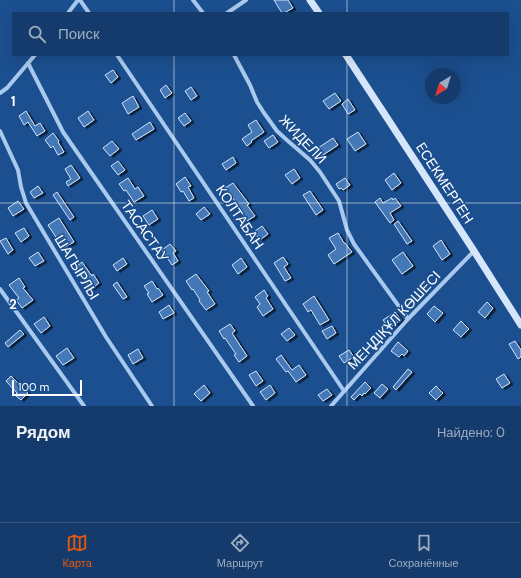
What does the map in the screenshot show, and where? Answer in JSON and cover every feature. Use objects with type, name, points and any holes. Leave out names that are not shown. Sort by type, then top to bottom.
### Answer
[{"type":"street","points":[[69,12],[79,0],[88,12]]},
{"type":"street","points":[[193,0],[202,12]]},
{"type":"street","points":[[228,12],[246,0]]},
{"type":"street","points":[[310,0],[318,12]]},
{"type":"street","points":[[0,93],[7,88],[33,56]]},
{"type":"street","name":"КОЛТАБАН","points":[[118,56],[344,391]]},
{"type":"street","name":"ЖИДЕЛИ","points":[[235,56],[257,102],[277,131],[310,160],[320,172],[339,201],[347,230],[354,244],[408,319]]},
{"type":"street","name":"EСЕКМЕРГЕН","points":[[347,56],[521,325]]},
{"type":"street","name":"ТАСАСТАУ","points":[[28,63],[63,132],[253,406]]},
{"type":"street","name":"ШАГЫРЛЫ","points":[[0,131],[18,170],[26,203],[106,337],[152,406]]},
{"type":"street","name":"МЕҢДІҚҰЛ КӨШЕСІ","points":[[331,406],[408,319],[474,251]]},
{"type":"street","points":[[0,288],[84,406]]},
{"type":"building","points":[[274,0],[288,0],[293,8],[286,12],[281,12]]},
{"type":"building","points":[[113,70],[118,77],[111,83],[105,75]]},
{"type":"building","points":[[166,85],[172,93],[165,98],[160,90]]},
{"type":"building","points":[[191,87],[197,96],[191,100],[185,91]]},
{"type":"building","points":[[335,93],[341,101],[329,109],[323,101]]},
{"type":"building","points":[[133,96],[139,107],[128,114],[122,103]]},
{"type":"building","points":[[348,99],[355,110],[348,114],[342,104]]},
{"type":"building","points":[[26,111],[35,126],[40,123],[45,131],[37,136],[28,122],[24,125],[19,116]]},
{"type":"building","points":[[88,111],[94,120],[84,127],[78,118]]},
{"type":"building","points":[[185,113],[191,121],[184,126],[178,118]]},
{"type":"building","points":[[256,120],[264,132],[251,141],[252,142],[247,146],[242,139],[252,132],[248,125]]},
{"type":"building","points":[[150,122],[154,129],[136,140],[132,134]]},
{"type":"building","points":[[358,132],[366,144],[355,151],[347,139]]},
{"type":"building","points":[[53,133],[64,152],[58,155],[53,146],[51,148],[45,140]]},
{"type":"building","points":[[273,135],[278,142],[269,148],[264,141]]},
{"type":"building","points":[[333,138],[338,145],[320,157],[315,150]]},
{"type":"building","points":[[112,141],[119,149],[110,156],[103,148]]},
{"type":"building","points":[[233,157],[236,163],[226,170],[222,164]]},
{"type":"building","points":[[118,161],[125,170],[118,175],[111,166]]},
{"type":"building","points":[[71,165],[80,178],[68,186],[66,182],[71,179],[65,169]]},
{"type":"building","points":[[294,169],[300,178],[292,184],[285,175]]},
{"type":"building","points":[[394,173],[401,183],[392,190],[385,180]]},
{"type":"building","points":[[185,177],[191,186],[188,187],[194,198],[189,201],[183,191],[181,192],[176,184]]},
{"type":"building","points":[[128,178],[135,189],[138,187],[144,196],[134,202],[126,190],[124,191],[119,184]]},
{"type":"building","points":[[345,178],[350,185],[343,190],[341,188],[339,189],[336,184]]},
{"type":"building","points":[[233,183],[249,204],[247,205],[255,216],[247,221],[242,214],[243,212],[225,188]]},
{"type":"building","points":[[38,186],[43,193],[34,198],[30,192]]},
{"type":"building","points":[[310,191],[323,210],[316,215],[303,195]]},
{"type":"building","points":[[57,192],[74,217],[70,220],[53,195]]},
{"type":"building","points":[[380,198],[383,203],[395,198],[401,206],[390,213],[394,220],[390,223],[375,202]]},
{"type":"building","points":[[18,201],[24,209],[13,216],[8,208]]},
{"type":"building","points":[[204,207],[210,214],[201,220],[196,214]]},
{"type":"building","points":[[152,210],[158,219],[149,225],[143,216]]},
{"type":"building","points":[[59,218],[74,242],[63,248],[48,225]]},
{"type":"building","points":[[398,221],[412,241],[407,244],[394,224]]},
{"type":"building","points":[[262,226],[268,234],[260,240],[254,232]]},
{"type":"building","points":[[24,228],[29,236],[21,242],[15,233]]},
{"type":"building","points":[[338,233],[352,252],[334,264],[328,255],[336,249],[329,238]]},
{"type":"building","points":[[6,238],[13,250],[8,254],[0,241]]},
{"type":"building","points":[[441,240],[450,254],[442,260],[433,246]]},
{"type":"building","points":[[170,244],[176,251],[173,253],[178,261],[172,265],[162,250]]},
{"type":"building","points":[[38,252],[44,261],[35,266],[29,258]]},
{"type":"building","points":[[403,252],[413,266],[402,274],[392,260]]},
{"type":"building","points":[[283,257],[288,264],[284,267],[291,278],[285,281],[274,263]]},
{"type":"building","points":[[123,258],[127,264],[117,271],[113,265]]},
{"type":"building","points":[[241,258],[247,267],[238,274],[232,265]]},
{"type":"building","points":[[82,262],[99,283],[91,289],[76,267]]},
{"type":"building","points":[[196,274],[209,291],[207,292],[215,304],[206,310],[199,301],[200,300],[193,289],[192,290],[186,281]]},
{"type":"building","points":[[19,278],[25,287],[23,288],[33,300],[22,308],[16,300],[19,298],[9,285]]},
{"type":"building","points":[[152,281],[163,295],[152,302],[147,294],[149,293],[144,286]]},
{"type":"building","points":[[117,282],[127,297],[123,299],[113,285]]},
{"type":"building","points":[[264,290],[268,296],[266,298],[273,309],[263,316],[257,307],[260,304],[255,297]]},
{"type":"building","points":[[314,296],[329,320],[320,325],[311,310],[308,312],[303,304]]},
{"type":"building","points":[[487,302],[493,308],[485,318],[478,312]]},
{"type":"building","points":[[169,305],[174,313],[163,319],[159,312]]},
{"type":"building","points":[[434,306],[443,313],[435,322],[427,314]]},
{"type":"building","points":[[395,312],[401,320],[389,328],[383,320]]},
{"type":"building","points":[[44,317],[50,326],[41,333],[34,324]]},
{"type":"building","points":[[461,321],[469,329],[461,337],[453,330]]},
{"type":"building","points":[[230,324],[235,331],[232,333],[247,356],[239,362],[234,355],[236,354],[219,331]]},
{"type":"building","points":[[332,326],[336,333],[327,339],[322,331]]},
{"type":"building","points":[[289,328],[295,335],[287,341],[281,334]]},
{"type":"building","points":[[20,330],[24,334],[8,347],[5,343]]},
{"type":"building","points":[[515,341],[521,350],[521,357],[518,359],[509,344]]},
{"type":"building","points":[[398,342],[408,351],[404,356],[402,354],[399,357],[391,351]]},
{"type":"building","points":[[67,348],[74,358],[63,365],[56,356]]},
{"type":"building","points":[[138,349],[143,358],[133,364],[128,355]]},
{"type":"building","points":[[349,350],[354,357],[344,363],[339,356]]},
{"type":"building","points":[[281,355],[292,370],[299,365],[306,375],[296,382],[276,359]]},
{"type":"building","points":[[408,369],[412,372],[396,390],[393,387]]},
{"type":"building","points":[[256,371],[263,381],[256,386],[249,375]]},
{"type":"building","points":[[504,374],[510,383],[502,388],[496,379]]},
{"type":"building","points":[[11,376],[28,393],[21,400],[15,395],[17,393],[6,381]]},
{"type":"building","points":[[365,382],[371,388],[362,396],[360,394],[354,400],[351,397]]},
{"type":"building","points":[[382,384],[388,389],[380,398],[374,393]]},
{"type":"building","points":[[204,385],[210,393],[201,401],[194,394]]},
{"type":"building","points":[[270,385],[275,393],[266,400],[260,392]]},
{"type":"building","points":[[436,386],[443,393],[436,400],[429,393]]},
{"type":"building","points":[[327,389],[332,395],[323,401],[318,395]]}]
